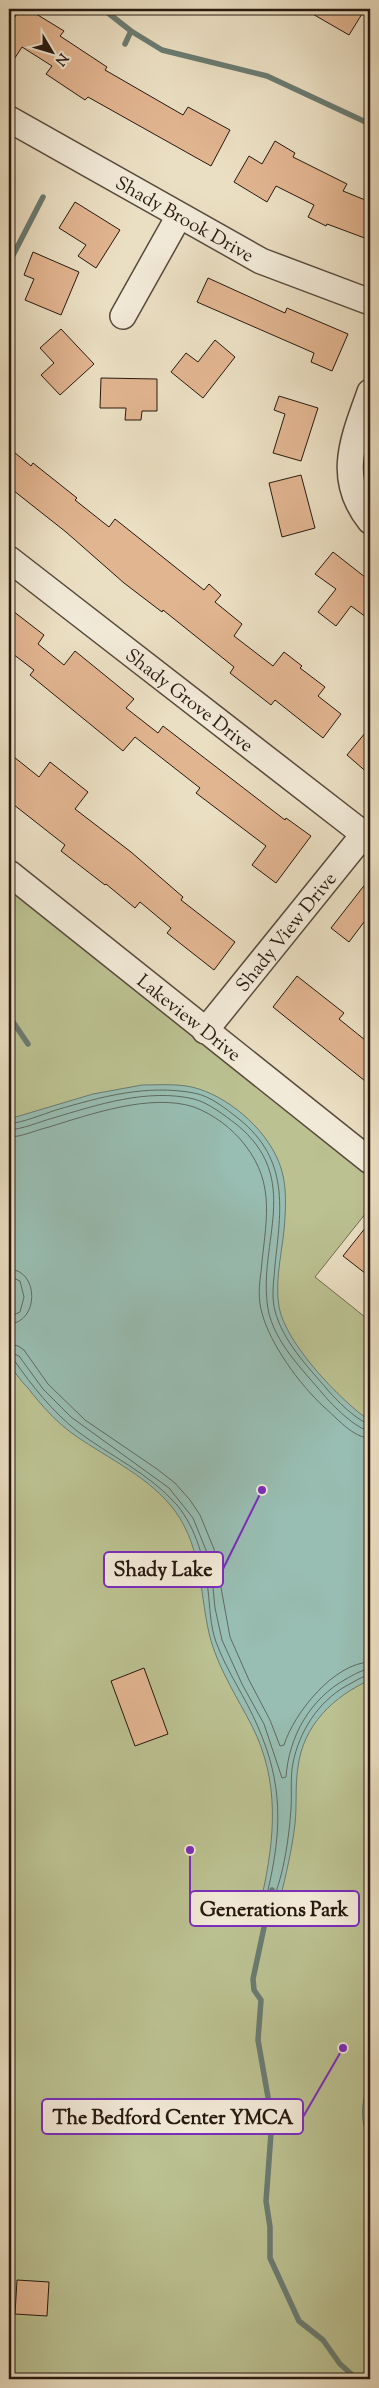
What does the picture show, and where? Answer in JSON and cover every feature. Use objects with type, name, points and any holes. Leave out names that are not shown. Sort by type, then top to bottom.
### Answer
[{"type":"street","name":"Shady Brook Drive","points":[[9,119],[178,216],[261,261],[370,302]]},
{"type":"street","points":[[123,316],[178,216]]},
{"type":"street","points":[[370,392],[358,426],[350,464],[352,490],[361,510],[370,521]]},
{"type":"street","name":"Shady Grove Drive","points":[[9,558],[367,836]]},
{"type":"street","name":"Shady View Drive","points":[[205,1031],[367,836]]},
{"type":"street","name":"Lakeview Drive","points":[[9,873],[370,1161]]},
{"type":"green space","points":[[9,873],[370,1161],[370,1208],[315,1277],[370,1321],[370,2379],[9,2379]]},
{"type":"water","points":[[142,1085],[185,1086],[212,1094],[225,1101],[249,1120],[268,1142],[276,1155],[285,1186],[286,1205],[278,1285],[279,1307],[284,1322],[303,1354],[316,1370],[344,1400],[370,1421],[370,1680],[344,1694],[333,1703],[313,1725],[306,1738],[298,1767],[294,1833],[280,1899],[262,1896],[272,1831],[271,1789],[267,1768],[252,1726],[224,1674],[211,1641],[196,1558],[184,1526],[165,1499],[142,1479],[76,1436],[56,1420],[17,1375],[10,1364],[8,1356],[8,1311],[13,1297],[9,1285],[9,1119],[93,1094]]},
{"type":"water","points":[[370,2082],[370,2142],[364,2127],[362,2112],[364,2097]]},
{"type":"building","points":[[20,9],[28,9],[64,31],[60,36],[107,67],[105,70],[183,115],[188,107],[230,130],[211,166],[88,97],[85,100],[46,74],[52,66],[22,47],[9,67],[9,26]]},
{"type":"building","points":[[304,9],[365,9],[349,35]]},
{"type":"building","points":[[275,141],[295,153],[293,157],[347,184],[343,191],[370,202],[370,240],[327,224],[326,226],[308,217],[314,205],[276,186],[267,202],[234,182],[249,156],[262,164]]},
{"type":"building","points":[[75,202],[120,230],[96,268],[78,256],[86,245],[59,228]]},
{"type":"building","points":[[33,252],[79,272],[61,315],[25,300],[34,279],[24,275]]},
{"type":"building","points":[[208,278],[285,313],[287,308],[348,334],[332,371],[311,362],[314,353],[197,302]]},
{"type":"building","points":[[61,329],[94,364],[60,395],[41,375],[54,363],[40,348]]},
{"type":"building","points":[[215,340],[235,357],[203,398],[171,372],[186,353],[198,362]]},
{"type":"building","points":[[101,378],[157,379],[157,411],[142,411],[141,420],[125,420],[126,408],[100,408]]},
{"type":"building","points":[[279,396],[318,408],[301,461],[273,453],[285,414],[274,410]]},
{"type":"building","points":[[9,448],[31,466],[33,463],[77,498],[75,500],[109,527],[115,519],[204,590],[209,584],[221,595],[215,602],[242,624],[234,636],[273,666],[284,652],[302,666],[300,668],[325,687],[318,696],[341,714],[323,738],[275,700],[271,705],[230,673],[234,667],[163,610],[162,612],[124,583],[66,532],[9,487]]},
{"type":"building","points":[[301,475],[315,528],[282,537],[269,483]]},
{"type":"building","points":[[333,552],[370,581],[370,620],[351,606],[336,626],[318,612],[336,589],[315,574]]},
{"type":"building","points":[[9,608],[44,635],[38,644],[64,665],[75,651],[134,699],[126,708],[158,733],[163,726],[285,820],[286,818],[311,836],[276,883],[252,865],[266,846],[196,793],[200,788],[135,737],[123,751],[30,675],[34,670],[9,651]]},
{"type":"building","points":[[370,727],[370,775],[347,755]]},
{"type":"building","points":[[9,753],[39,777],[50,762],[88,792],[75,809],[131,852],[183,897],[181,900],[235,942],[214,970],[167,933],[171,928],[140,902],[135,908],[61,851],[65,845],[9,801]]},
{"type":"building","points":[[370,878],[370,927],[364,922],[349,942],[331,928]]},
{"type":"building","points":[[297,976],[344,1013],[339,1019],[370,1044],[370,1085],[273,1007]]},
{"type":"building","points":[[370,1222],[370,1277],[343,1256]]},
{"type":"building","points":[[144,1668],[168,1734],[135,1746],[111,1681]]},
{"type":"building","points":[[17,2280],[49,2282],[47,2316],[15,2314]]},
{"type":"waterway","points":[[103,9],[131,31],[162,50],[267,76],[370,124]]},
{"type":"waterway","points":[[125,44],[131,31]]},
{"type":"waterway","points":[[9,263],[43,197]]},
{"type":"waterway","points":[[9,1016],[28,1044]]},
{"type":"waterway","points":[[272,1890],[253,1979],[254,1990],[261,2000],[258,2040],[272,2120],[266,2201],[270,2227],[270,2258],[299,2321],[323,2340],[340,2364],[357,2379]]},
{"type":"place","name":"Shady Lake","points":[[262,1490]]},
{"type":"place","name":"Generations Park","points":[[190,1850]]},
{"type":"place","name":"The Bedford Center YMCA","points":[[343,2048]]}]
